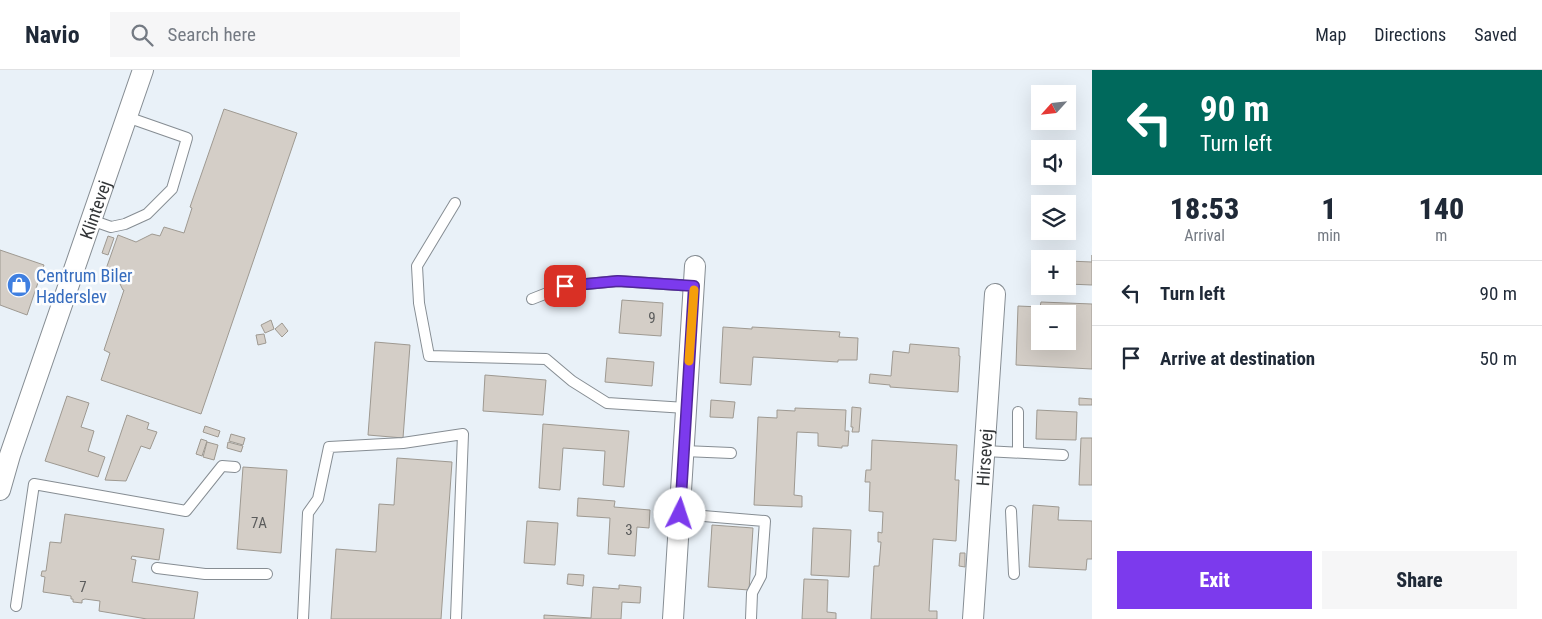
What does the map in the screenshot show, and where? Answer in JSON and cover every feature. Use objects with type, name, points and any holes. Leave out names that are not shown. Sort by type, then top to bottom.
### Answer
[{"type":"street","name":"Klintevej","points":[[0,490],[143,70]]},
{"type":"street","points":[[673,619],[695,266]]},
{"type":"street","name":"Hirsevej","points":[[973,619],[996,294]]},
{"type":"lane","points":[[91,220],[112,227],[125,224],[146,214],[172,189],[187,138],[127,117]]},
{"type":"lane","points":[[455,203],[417,266],[419,303],[429,356],[546,359],[572,381],[608,403],[686,408]]},
{"type":"lane","points":[[532,299],[565,286],[618,281],[694,286]]},
{"type":"lane","points":[[1018,412],[1018,452]]},
{"type":"lane","points":[[303,619],[308,513],[318,498],[329,447],[403,443],[463,434],[456,619]]},
{"type":"lane","points":[[684,451],[731,453]]},
{"type":"lane","points":[[985,451],[1063,454]]},
{"type":"lane","points":[[16,606],[34,484],[186,511],[222,466],[235,467]]},
{"type":"lane","points":[[1012,511],[1014,574]]},
{"type":"lane","points":[[680,514],[765,521],[761,576],[752,593],[751,619]]},
{"type":"lane","points":[[156,568],[205,574],[267,574]]},
{"type":"building","points":[[224,109],[297,133],[201,414],[101,380],[110,353],[104,350],[124,290],[120,284],[129,278],[106,269],[118,235],[136,242],[152,234],[160,236],[164,227],[184,233],[192,208],[190,207]]},
{"type":"building","points":[[108,236],[114,238],[108,255],[102,253]]},
{"type":"building","name":"Centrum Biler Haderslev","points":[[0,250],[44,265],[27,315],[0,305]]},
{"type":"building","points":[[1076,261],[1092,262],[1092,285],[1076,284]]},
{"type":"building","points":[[622,300],[663,303],[661,336],[619,333]]},
{"type":"building","points":[[1041,302],[1092,304],[1092,369],[1016,365],[1018,306],[1031,307],[1031,350],[1076,350],[1076,305],[1040,305]]},
{"type":"building","points":[[271,320],[274,329],[265,333],[261,325]]},
{"type":"building","points":[[282,323],[288,331],[282,337],[275,329]]},
{"type":"building","points":[[723,327],[840,332],[839,337],[858,338],[857,360],[838,360],[838,362],[753,357],[751,385],[720,383]]},
{"type":"building","points":[[264,334],[266,343],[258,345],[256,335]]},
{"type":"building","points":[[375,342],[410,345],[403,438],[368,435]]},
{"type":"building","points":[[910,344],[959,348],[958,392],[890,387],[890,385],[869,383],[870,374],[891,376],[893,351],[909,353]]},
{"type":"building","points":[[607,358],[654,362],[652,386],[605,382]]},
{"type":"building","points":[[485,375],[546,380],[543,415],[483,411]]},
{"type":"building","points":[[67,396],[89,403],[81,427],[94,431],[88,451],[105,457],[98,477],[45,461]]},
{"type":"building","points":[[1079,398],[1092,399],[1092,405],[1079,405]]},
{"type":"building","points":[[711,400],[735,402],[733,418],[710,417]]},
{"type":"building","points":[[852,407],[861,408],[859,432],[852,432]]},
{"type":"building","points":[[795,408],[846,410],[845,431],[849,431],[848,446],[842,446],[842,448],[818,446],[818,433],[797,432],[794,495],[802,496],[802,507],[754,505],[758,417],[777,418],[777,410],[795,411]]},
{"type":"building","points":[[1037,410],[1077,412],[1076,440],[1036,439]]},
{"type":"building","points":[[127,415],[149,423],[147,429],[157,432],[150,449],[141,446],[126,481],[105,480]]},
{"type":"building","points":[[543,424],[629,431],[624,487],[603,485],[605,451],[563,448],[560,490],[539,488]]},
{"type":"building","points":[[205,426],[220,431],[218,437],[203,432]]},
{"type":"building","points":[[231,434],[245,438],[243,445],[229,441]]},
{"type":"building","points":[[1081,438],[1092,438],[1092,485],[1079,485]]},
{"type":"building","points":[[201,439],[207,441],[202,456],[196,454]]},
{"type":"building","points":[[872,440],[957,445],[955,480],[959,480],[956,541],[933,539],[929,611],[937,611],[937,619],[871,619],[874,566],[879,566],[881,542],[878,542],[878,532],[882,533],[883,512],[869,511],[870,482],[865,482],[866,470],[871,470]]},
{"type":"building","points":[[207,442],[218,445],[214,460],[203,457]]},
{"type":"building","points":[[228,442],[243,446],[241,452],[227,448]]},
{"type":"building","points":[[397,458],[452,462],[441,619],[331,619],[336,549],[376,552],[379,504],[394,505]]},
{"type":"building","points":[[243,467],[287,470],[281,553],[237,549]]},
{"type":"building","points":[[578,498],[615,501],[614,507],[650,510],[649,528],[637,527],[635,556],[608,554],[610,518],[577,516]]},
{"type":"building","points":[[1033,505],[1059,507],[1058,520],[1092,521],[1092,559],[1087,559],[1086,570],[1029,567]]},
{"type":"building","points":[[65,514],[164,529],[159,560],[132,556],[131,559],[136,560],[132,582],[198,592],[194,619],[147,619],[99,611],[100,601],[85,599],[82,600],[82,603],[73,602],[71,596],[43,592],[45,577],[41,576],[42,571],[46,571],[50,542],[61,543]]},
{"type":"building","points":[[527,521],[558,523],[555,565],[524,563]]},
{"type":"building","points":[[712,525],[753,528],[749,590],[708,587]]},
{"type":"building","points":[[813,528],[851,530],[849,577],[811,575]]},
{"type":"building","points":[[960,553],[965,553],[965,567],[959,566]]},
{"type":"building","points":[[568,574],[584,575],[583,586],[567,584]]},
{"type":"building","points":[[804,579],[828,580],[827,612],[836,613],[836,619],[802,619]]},
{"type":"building","points":[[619,585],[641,587],[640,603],[622,602],[621,619],[544,619],[544,615],[591,618],[593,587],[619,589]]},
{"type":"slow traffic","points":[[689,361],[694,290]]},
{"type":"place","name":"Centrum Biler Haderslev","points":[[19,285]]},
{"type":"route","points":[[565,286],[618,281],[694,286],[680,514]]}]
